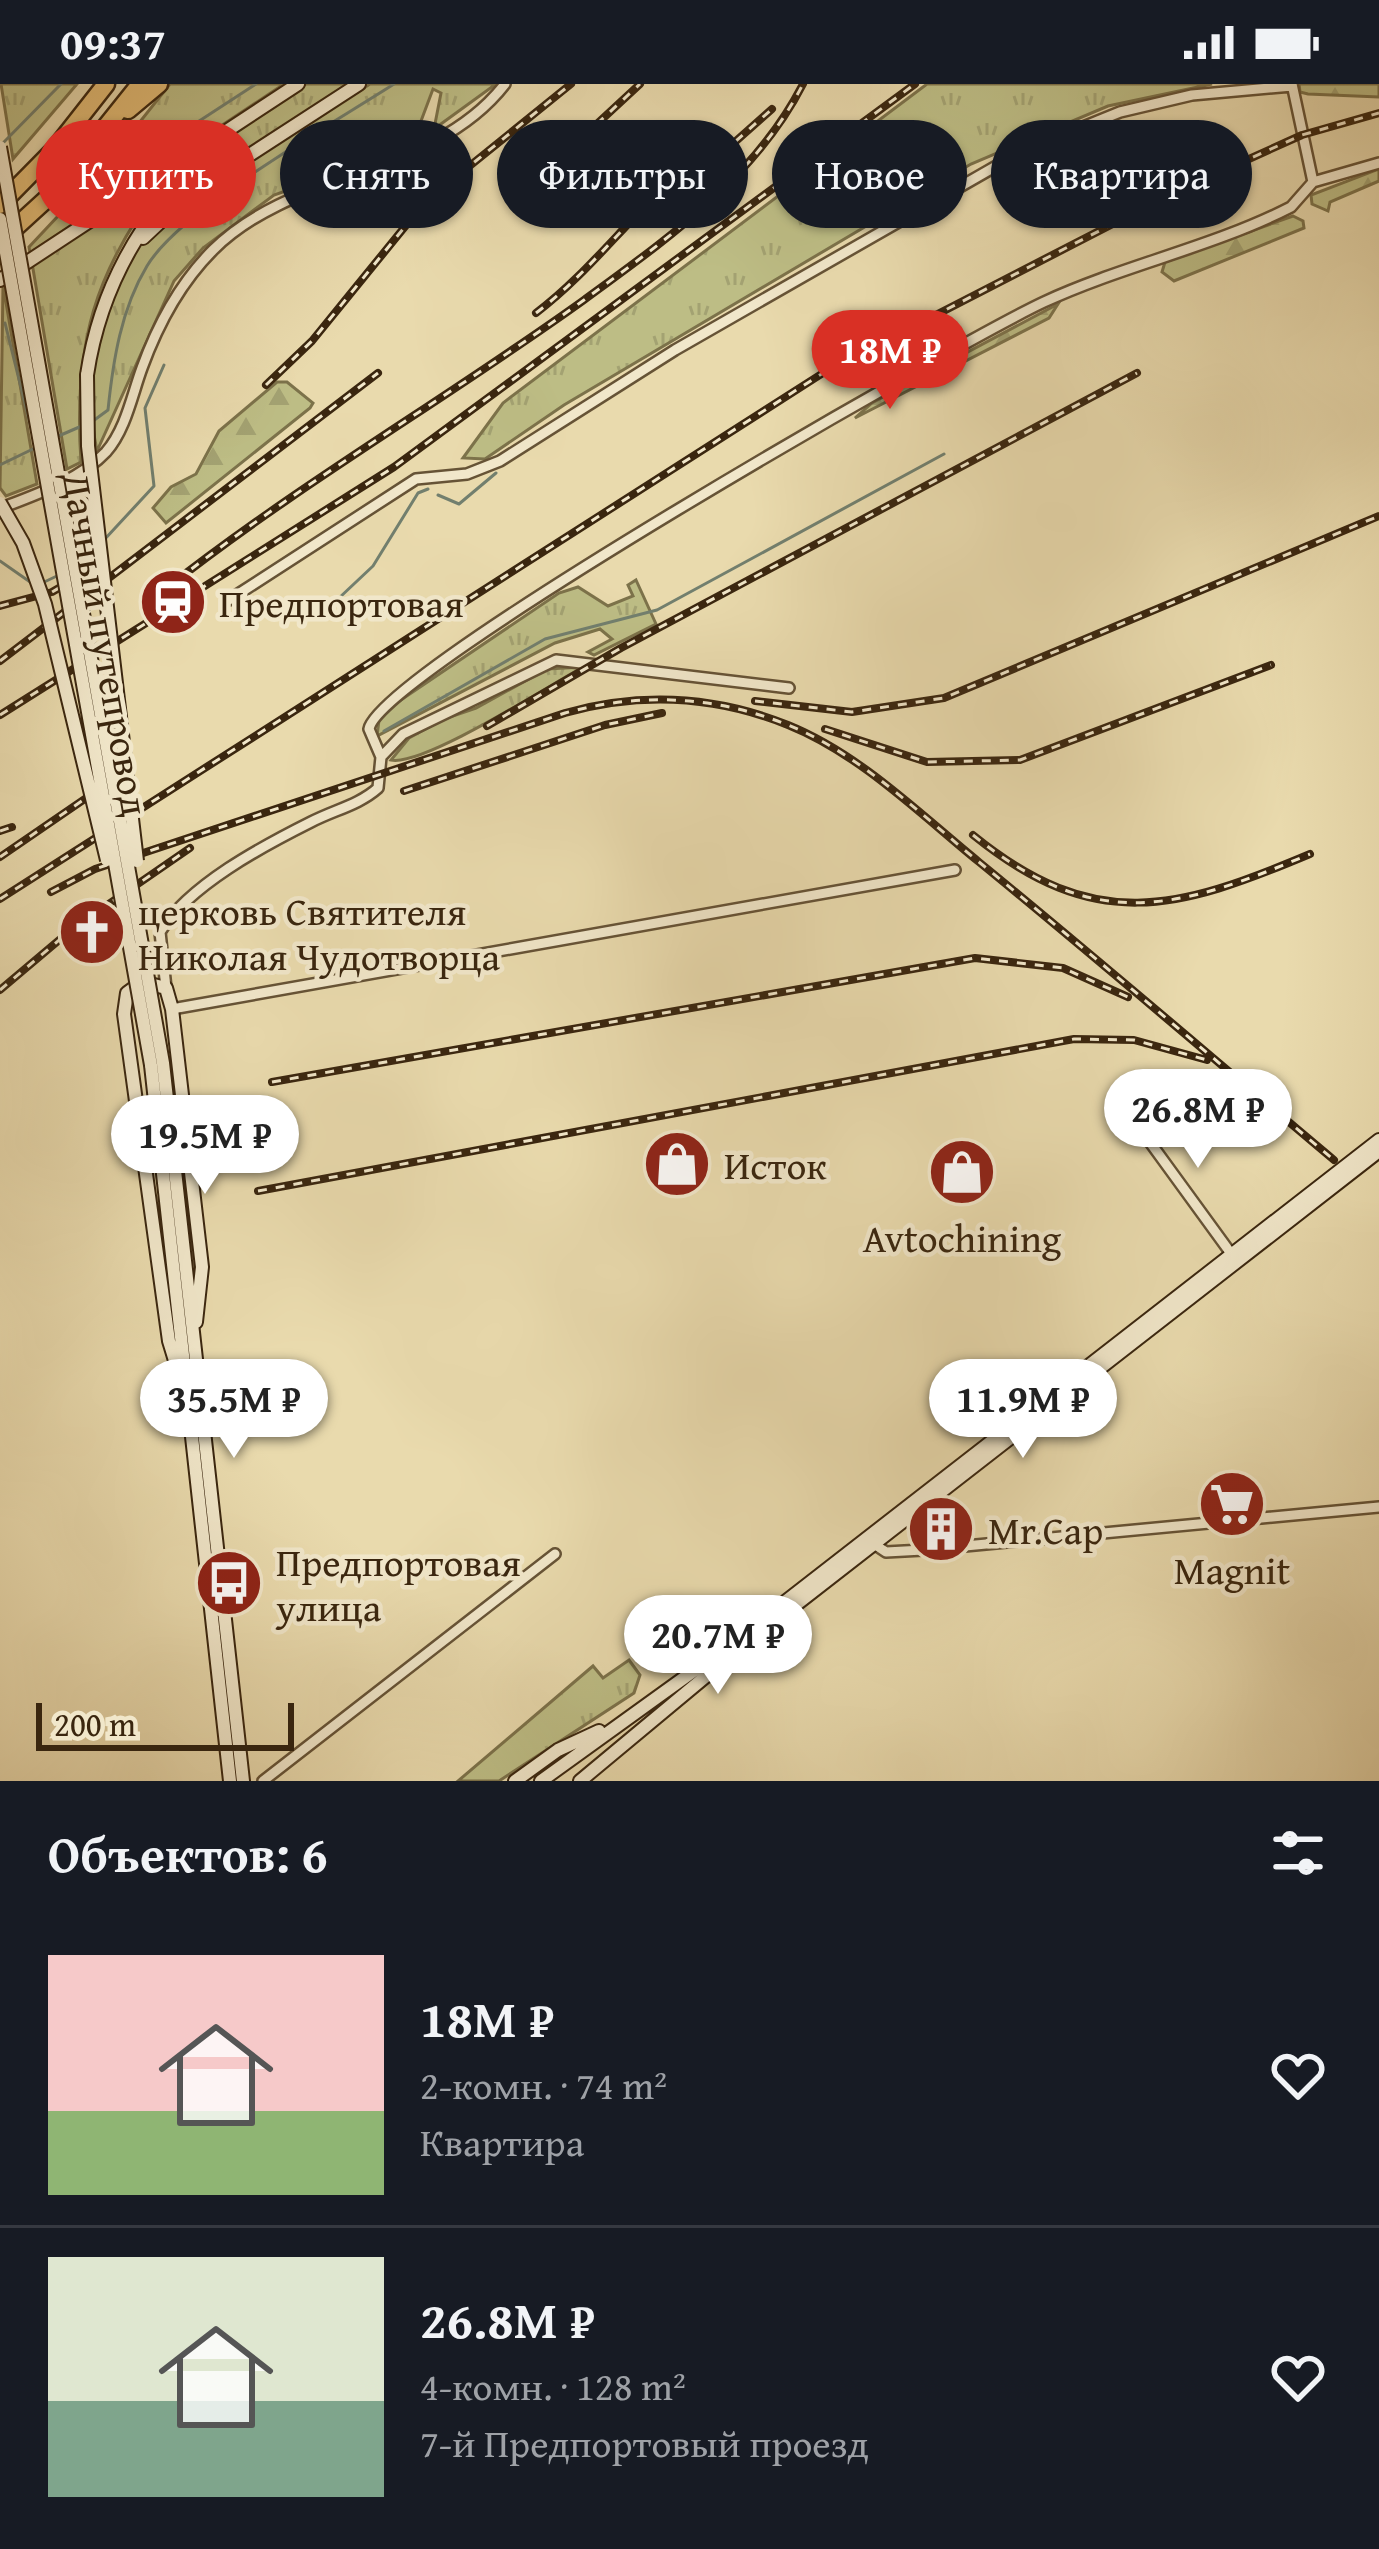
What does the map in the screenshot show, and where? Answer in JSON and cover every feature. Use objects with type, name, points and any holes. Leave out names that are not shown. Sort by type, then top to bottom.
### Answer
[{"type":"highway","points":[[81,120],[106,84]]},
{"type":"highway","points":[[0,242],[52,194],[140,84]]},
{"type":"highway","points":[[117,118],[159,84]]},
{"type":"highway","points":[[0,205],[36,167]]},
{"type":"main road","points":[[80,120],[96,84]]},
{"type":"main road","points":[[0,280],[298,84]]},
{"type":"main road","points":[[126,257],[191,194],[358,84]]},
{"type":"main road","points":[[143,940],[88,446],[87,375],[102,311],[156,204],[250,115]]},
{"type":"main road","name":"Дачный путепровод","points":[[0,147],[143,940],[159,1079]]},
{"type":"main road","name":"Дачный путепровод","points":[[0,219],[159,1079]]},
{"type":"main road","points":[[0,506],[23,543],[45,604],[128,929]]},
{"type":"main road","points":[[190,1413],[169,1341],[124,1014],[131,986],[155,981],[166,988],[172,1009],[201,1263],[196,1322]]},
{"type":"main road","points":[[159,1079],[196,1322],[242,1775]]},
{"type":"main road","points":[[159,1079],[230,1781]]},
{"type":"main road","points":[[1236,1260],[1379,1140]]},
{"type":"main road","points":[[580,1781],[871,1542],[1379,1151]]},
{"type":"main road","points":[[541,1781],[871,1542]]},
{"type":"main road","points":[[515,1781],[559,1750],[627,1718]]},
{"type":"main road","points":[[220,1781],[226,1745]]},
{"type":"street","points":[[0,506],[82,470],[107,450],[165,314],[224,240],[291,198],[424,147],[491,100],[505,84]]},
{"type":"street","points":[[229,600],[416,479],[467,474],[500,461],[675,350],[1019,153],[1120,112],[1192,95],[1292,85],[1313,182]]},
{"type":"street","points":[[166,988],[158,947],[167,921],[222,877],[378,788],[381,757],[369,729],[381,707],[685,506],[1017,316],[1270,217],[1291,207],[1313,182],[1379,163]]},
{"type":"street","points":[[381,757],[429,718],[556,660],[789,688]]},
{"type":"street","points":[[172,1009],[955,870]]},
{"type":"street","points":[[1128,1112],[1236,1260]]},
{"type":"street","points":[[871,1542],[886,1552],[922,1550],[1379,1508]]},
{"type":"street","points":[[242,1775],[265,1780],[555,1554]]},
{"type":"green space","points":[[1,84],[77,84],[46,120],[36,120],[36,132],[13,159]]},
{"type":"green space","points":[[170,84],[284,84],[230,120],[141,120]]},
{"type":"green space","points":[[306,84],[350,84],[295,120],[280,120],[280,130],[256,146],[254,120]]},
{"type":"green space","points":[[370,84],[496,84],[446,120],[436,120],[441,93],[433,89],[421,120],[310,120]]},
{"type":"green space","points":[[927,84],[1212,84],[1108,106],[1075,120],[991,120],[991,156],[967,166],[967,120],[879,120]]},
{"type":"green space","points":[[1299,84],[1379,84],[1379,97],[1308,94],[1300,92]]},
{"type":"green space","points":[[280,138],[280,193],[256,208],[256,153]]},
{"type":"green space","points":[[1379,169],[1379,181],[1330,202],[1328,211],[1312,204],[1311,195]]},
{"type":"green space","points":[[772,201],[772,228],[863,228],[564,405],[485,459],[463,458],[503,403],[736,228],[748,228],[748,219]]},
{"type":"green space","points":[[1293,216],[1303,221],[1304,228],[1174,281],[1162,272],[1165,262]]},
{"type":"green space","points":[[47,228],[68,228],[30,253],[29,247]]},
{"type":"green space","points":[[87,228],[131,228],[105,277],[94,311],[81,381],[81,462],[67,469],[32,263]]},
{"type":"green space","points":[[155,228],[230,228],[203,248],[174,281],[97,451],[92,395],[99,336],[118,281]]},
{"type":"green space","points":[[3,285],[37,484],[6,496],[0,488]]},
{"type":"green space","points":[[1058,304],[1049,318],[855,418],[872,403]]},
{"type":"green space","points":[[277,382],[287,382],[313,403],[310,408],[166,523],[153,508],[171,487],[196,474],[219,431]]},
{"type":"green space","points":[[636,580],[656,624],[594,655],[588,652],[612,639],[600,629],[555,643],[377,736],[379,720],[392,706],[559,593],[578,587],[608,606],[633,596],[628,585]]},
{"type":"green space","points":[[583,667],[457,739],[407,759],[391,760],[409,738],[547,669]]},
{"type":"green space","points":[[629,1660],[640,1675],[634,1693],[499,1781],[458,1781],[593,1666],[603,1678]]},
{"type":"waterway","points":[[1,145],[61,84]]},
{"type":"waterway","points":[[201,120],[256,84]]},
{"type":"waterway","points":[[93,421],[108,410],[116,354],[131,300],[147,266],[165,243],[260,169],[394,84]]},
{"type":"waterway","points":[[5,323],[32,432]]},
{"type":"waterway","points":[[104,540],[154,486],[145,408],[164,365]]},
{"type":"waterway","points":[[54,438],[84,425]]},
{"type":"waterway","points":[[0,465],[35,448]]},
{"type":"waterway","points":[[384,731],[545,639],[657,610],[944,454]]},
{"type":"waterway","points":[[438,495],[459,504],[496,473]]},
{"type":"waterway","points":[[321,615],[373,566],[418,493],[428,489]]},
{"type":"waterway","points":[[81,558],[97,546]]},
{"type":"waterway","points":[[0,561],[33,584]]},
{"type":"waterway","points":[[40,584],[59,575]]},
{"type":"railway","points":[[266,385],[312,341],[425,202],[571,84]]},
{"type":"railway","points":[[601,120],[640,84]]},
{"type":"railway","points":[[163,591],[266,515],[584,300],[677,230],[760,149],[803,84]]},
{"type":"railway","points":[[0,715],[394,467],[915,84]]},
{"type":"railway","points":[[748,130],[772,109]]},
{"type":"railway","points":[[0,899],[823,373],[1169,195],[1302,135],[1379,113]]},
{"type":"railway","points":[[536,313],[624,228]]},
{"type":"railway","points":[[0,661],[378,373]]},
{"type":"railway","points":[[487,726],[621,648],[1137,373]]},
{"type":"railway","points":[[755,701],[852,712],[944,698],[1379,516]]},
{"type":"railway","points":[[0,606],[52,592],[71,581]]},
{"type":"railway","points":[[825,729],[927,762],[1020,760],[1271,665]]},
{"type":"railway","points":[[51,892],[95,869],[565,713],[650,700],[733,708],[814,737],[888,786],[1334,1160]]},
{"type":"railway","points":[[404,791],[605,725],[662,713]]},
{"type":"railway","points":[[0,857],[111,781]]},
{"type":"railway","points":[[0,831],[12,827]]},
{"type":"railway","points":[[973,835],[1017,867],[1058,888],[1137,903],[1218,889],[1310,854]]},
{"type":"railway","points":[[0,990],[71,930],[190,848]]},
{"type":"railway","points":[[272,1082],[975,958],[1063,968],[1128,997]]},
{"type":"railway","points":[[258,1191],[1074,1039],[1134,1040],[1207,1060]]},
{"type":"place","name":"Предпортовая","points":[[173,602]]},
{"type":"place","name":"церковь Святителя Николая Чудотворца","points":[[92,932]]},
{"type":"place","name":"Исток","points":[[677,1164]]},
{"type":"place","name":"Avtochining","points":[[962,1172]]},
{"type":"place","name":"Magnit","points":[[1232,1504]]},
{"type":"place","name":"Mr.Cap","points":[[941,1529]]},
{"type":"place","name":"Предпортовая улица","points":[[229,1583]]}]
